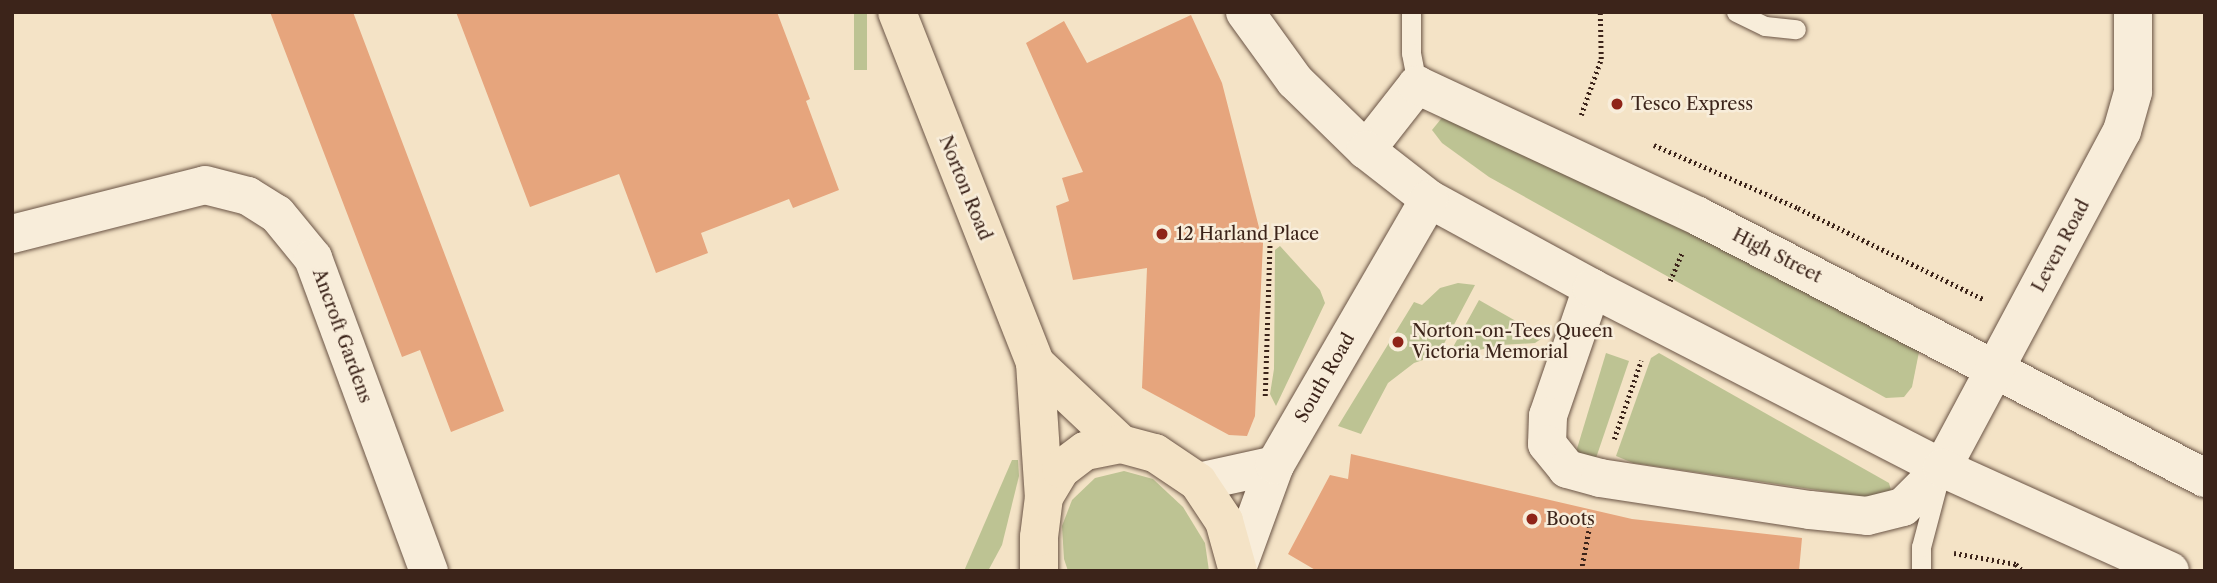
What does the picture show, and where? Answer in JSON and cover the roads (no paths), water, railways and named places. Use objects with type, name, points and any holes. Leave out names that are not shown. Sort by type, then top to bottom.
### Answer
[{"type":"main road","name":"Norton Road","points":[[897,12],[1035,363],[1044,497]]},
{"type":"main road","name":"Norton Road","points":[[1035,363],[1121,444]]},
{"type":"main road","points":[[1039,571],[1038,537],[1044,497],[1061,469],[1085,451],[1121,444],[1155,453],[1198,482],[1224,521],[1238,568]]},
{"type":"street","points":[[1245,12],[1295,81],[1366,150],[1429,199],[1592,288],[1654,317],[1942,468],[2170,571]]},
{"type":"street","name":"Leven Road","points":[[1942,468],[2122,131],[2133,92],[2133,12]]},
{"type":"street","points":[[1366,150],[1417,85]]},
{"type":"street","name":"High Street","points":[[1417,85],[1698,216],[1996,367],[2205,478]]},
{"type":"street","name":"Ancroft Gardens","points":[[12,234],[205,185],[248,196],[277,214],[313,258],[429,571]]},
{"type":"street","name":"South Road","points":[[1238,568],[1275,465],[1429,199]]},
{"type":"street","points":[[1592,288],[1548,416],[1546,443],[1567,469],[1600,478],[1867,516],[1903,507],[1942,468]]},
{"type":"street","points":[[1198,482],[1275,465]]},
{"type":"lane","points":[[1411,12],[1411,53],[1417,85]]},
{"type":"lane","points":[[1736,12],[1765,26],[1796,29]]},
{"type":"lane","points":[[1921,571],[1921,547],[1942,468]]},
{"type":"place","name":"Tesco Express","points":[[1617,104]]},
{"type":"place","name":"12 Harland Place","points":[[1162,234]]},
{"type":"place","name":"Norton-on-Tees Queen Victoria Memorial","points":[[1398,342]]},
{"type":"place","name":"Boots","points":[[1532,519]]}]
